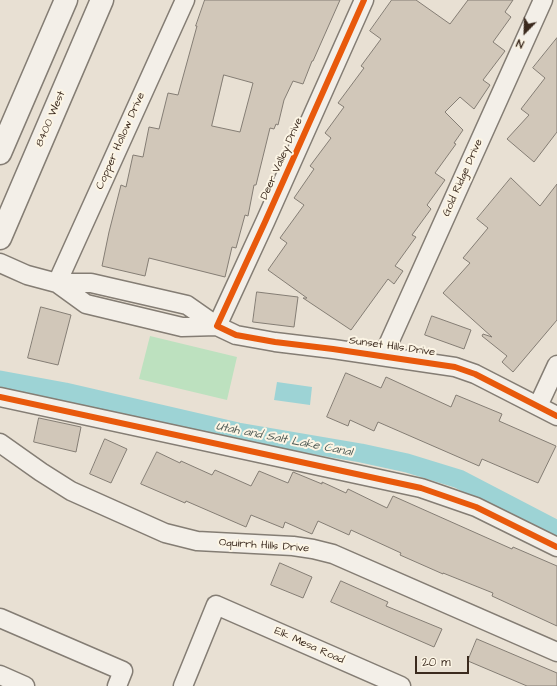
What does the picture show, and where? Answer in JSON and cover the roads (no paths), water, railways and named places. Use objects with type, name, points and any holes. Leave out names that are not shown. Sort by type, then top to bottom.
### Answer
[{"type":"main road","points":[[0,153],[66,0]]},
{"type":"main road","name":"8400 West","points":[[0,238],[102,0]]},
{"type":"street","name":"Copper Hollow Drive","points":[[57,283],[185,0]]},
{"type":"street","name":"Deer Valley Drive","points":[[217,326],[364,0]]},
{"type":"street","name":"Gold Ridge Drive","points":[[383,356],[543,0]]},
{"type":"street","name":"Sunset Hills Drive","points":[[0,263],[27,275],[57,283],[86,304],[182,327],[217,326],[236,335],[275,342],[455,367],[475,374],[557,416]]},
{"type":"street","points":[[538,406],[557,365]]},
{"type":"street","points":[[0,397],[421,488],[476,508],[557,547]]},
{"type":"street","name":"Oquirrh Hills Drive","points":[[0,442],[41,472],[71,491],[165,533],[197,541],[293,546],[333,554],[557,652]]},
{"type":"street","name":"Elk Mesa Road","points":[[183,686],[216,605],[401,686]]},
{"type":"street","points":[[0,618],[123,671],[117,686]]},
{"type":"street","points":[[0,675],[25,686]]},
{"type":"water","points":[[277,382],[312,387],[310,405],[274,400]]},
{"type":"waterway","name":"Utah and Salt Lake Canal","points":[[0,380],[65,392],[238,432],[361,453],[407,463],[459,479],[557,530]]}]
